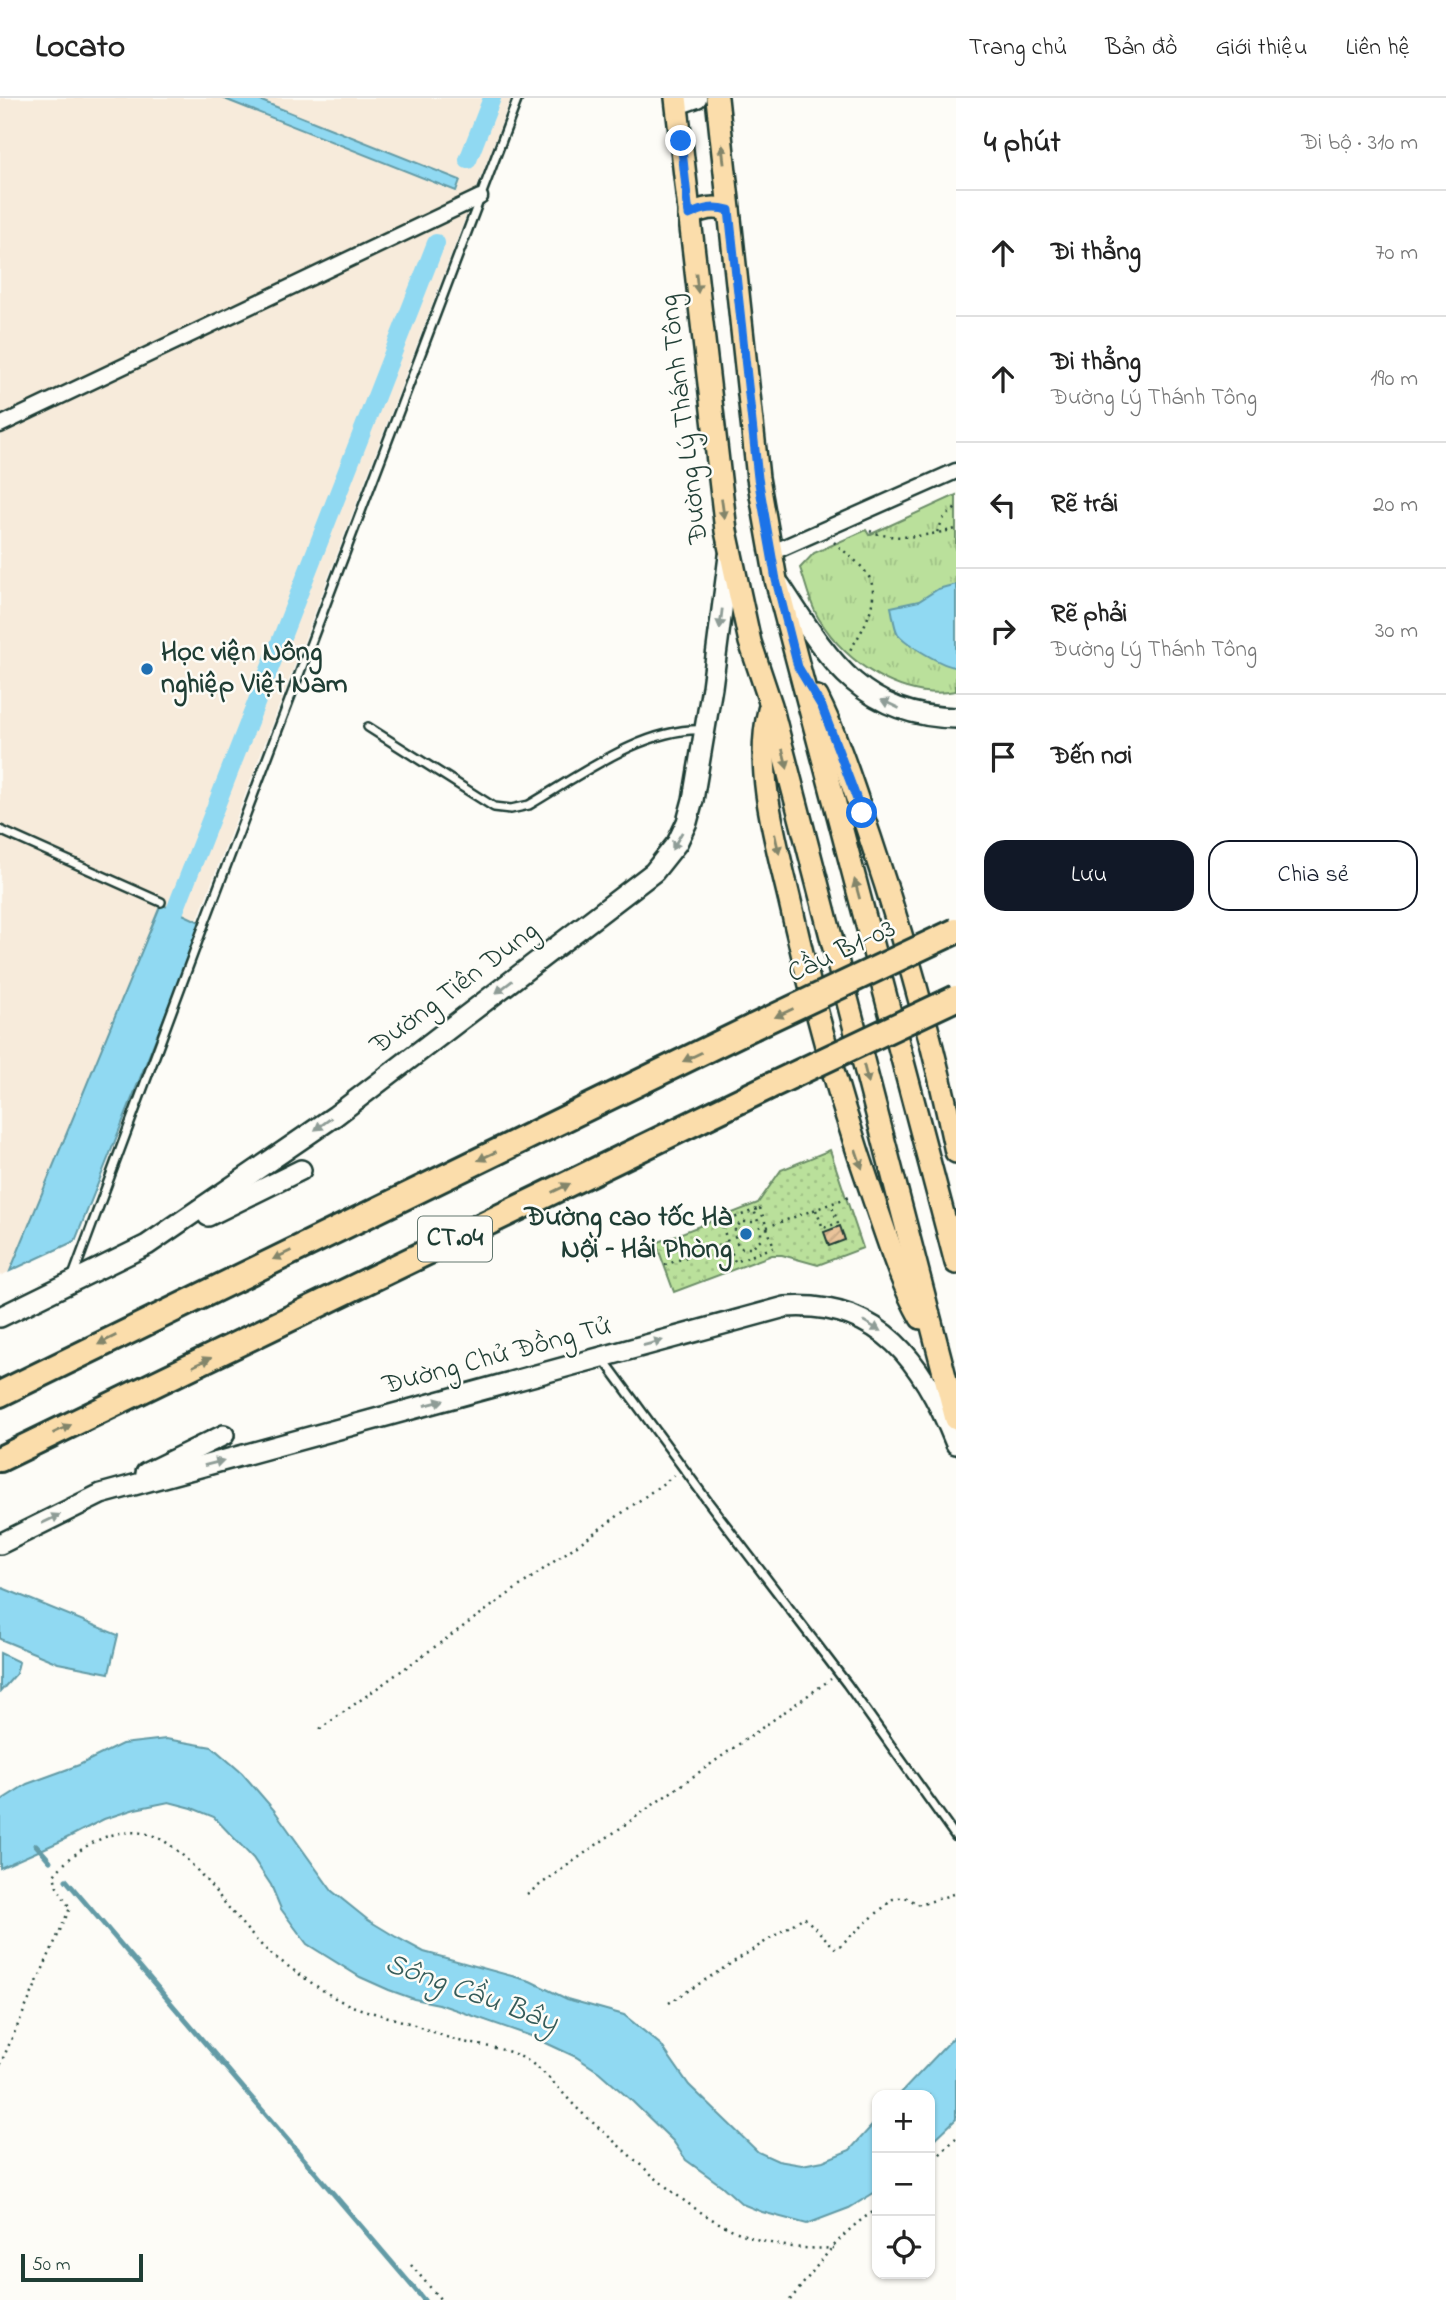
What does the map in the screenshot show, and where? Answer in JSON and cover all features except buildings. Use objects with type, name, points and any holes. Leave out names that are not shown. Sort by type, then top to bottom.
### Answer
[{"type":"highway","name":"Cầu B1-03","points":[[11,1388],[956,931]]},
{"type":"highway","name":"CT.04","points":[[0,1459],[956,998]]},
{"type":"main road","points":[[717,98],[758,478],[776,580],[956,1263]]},
{"type":"main road","name":"Đường Lý Thánh Tông","points":[[683,100],[689,215],[721,496],[730,551],[750,642],[771,705],[956,1419]]},
{"type":"main road","points":[[689,215],[704,208],[729,210]]},
{"type":"main road","name":"Đường Tiên Dung","points":[[0,1317],[147,1245],[335,1116],[654,872],[677,843],[687,822],[705,730],[730,551]]},
{"type":"main road","points":[[776,580],[828,657],[857,685],[890,705],[925,716],[956,718]]},
{"type":"main road","points":[[798,667],[813,690],[834,737],[889,894],[929,1031],[956,1152]]},
{"type":"main road","points":[[771,705],[764,730],[764,761],[773,827],[826,1051],[854,1145],[902,1281],[935,1339]]},
{"type":"main road","points":[[147,1245],[301,1170]]},
{"type":"main road","name":"Đường Chử Đồng Tử","points":[[0,1544],[102,1494],[785,1307],[840,1311],[871,1325],[902,1349],[930,1387],[956,1444]]},
{"type":"main road","points":[[102,1494],[224,1435]]},
{"type":"street","points":[[0,425],[480,197]]},
{"type":"street","points":[[771,553],[956,471]]},
{"type":"lane","points":[[71,1282],[517,98]]},
{"type":"lane","points":[[368,727],[495,807],[511,810],[529,805],[636,744],[677,730],[705,730]]},
{"type":"lane","points":[[0,830],[161,902]]},
{"type":"lane","points":[[602,1357],[839,1673],[956,1837]]},
{"type":"path","points":[[937,533],[944,518],[956,508]]},
{"type":"path","points":[[870,531],[897,536],[937,533],[956,528]]},
{"type":"path","points":[[834,542],[868,576],[873,587],[873,596],[862,629],[846,656]]},
{"type":"path","points":[[767,1227],[846,1198]]},
{"type":"path","points":[[816,1209],[823,1228],[838,1223],[831,1204]]},
{"type":"path","points":[[760,1208],[774,1247],[735,1262],[721,1223],[754,1210],[760,1208]]},
{"type":"path","points":[[753,1222],[742,1222],[735,1228],[735,1241],[742,1248],[751,1248],[761,1239],[761,1230],[754,1210]]},
{"type":"path","points":[[664,1265],[728,1242]]},
{"type":"path","points":[[320,1729],[684,1469]]},
{"type":"path","points":[[527,1894],[839,1673]]},
{"type":"path","points":[[0,2065],[70,1908],[57,1887],[54,1875],[83,1847],[112,1835],[150,1835],[167,1842],[185,1858],[231,1913],[272,1954],[337,1999],[454,2039],[523,2058],[553,2081],[581,2112],[659,2183],[712,2220],[743,2236],[817,2249],[834,2248]]},
{"type":"path","points":[[669,2003],[804,1917],[836,1949],[893,1899],[905,1897],[920,1905],[956,1893]]},
{"type":"path","points":[[935,2159],[956,2138]]},
{"type":"path","points":[[790,2300],[847,2231],[872,2212]]},
{"type":"path","points":[[411,2265],[440,2300]]},
{"type":"shaded area","name":"Học viện Nông nghiệp Việt Nam","points":[[0,98],[511,98],[75,1241],[0,1276]]},
{"type":"green space","points":[[956,495],[956,691],[936,693],[916,690],[878,676],[845,651],[816,613],[800,568],[814,553],[866,530],[869,535]]},
{"type":"green space","points":[[830,1150],[863,1248],[818,1265],[782,1255],[772,1255],[674,1292],[656,1243],[758,1203],[781,1170]]},
{"type":"water","points":[[222,98],[254,98],[460,180],[456,191]]},
{"type":"water","points":[[956,584],[956,667],[934,659],[902,638],[898,634],[891,607],[919,601],[938,589]]},
{"type":"water","points":[[161,904],[202,923],[75,1241],[10,1271]]},
{"type":"water","points":[[0,1587],[118,1635],[109,1673],[58,1663],[0,1639]]},
{"type":"water","points":[[0,1653],[19,1662],[16,1674],[0,1692]]},
{"type":"water","name":"Sông Cầu Bây","points":[[166,1739],[212,1747],[242,1773],[274,1810],[332,1891],[368,1920],[424,1952],[530,1981],[567,1999],[624,2015],[661,2045],[689,2085],[758,2152],[778,2161],[802,2165],[823,2161],[850,2150],[872,2126],[872,2194],[849,2208],[807,2224],[742,2204],[686,2160],[673,2141],[633,2102],[599,2072],[576,2057],[531,2036],[389,1990],[360,1977],[307,1944],[281,1909],[271,1885],[253,1858],[214,1817],[192,1808],[169,1802],[135,1809],[104,1819],[0,1868],[0,1801],[27,1784],[79,1765],[122,1744]]},
{"type":"water","points":[[956,2035],[956,2119],[935,2139],[935,2090],[904,2090]]},
{"type":"waterway","points":[[468,160],[492,98]]},
{"type":"waterway","points":[[167,931],[436,243]]},
{"type":"waterway","points":[[36,1845],[50,1861]]},
{"type":"waterway","points":[[66,1880],[424,2300]]},
{"type":"place","name":"Học viện Nông nghiệp Việt Nam","points":[[147,669]]},
{"type":"place","name":"Đường cao tốc Hà Nội – Hải Phòng","points":[[746,1234]]},
{"type":"route","points":[[681,141],[689,215],[704,208],[729,210],[758,478],[776,580],[798,667],[822,707],[862,813]]}]
